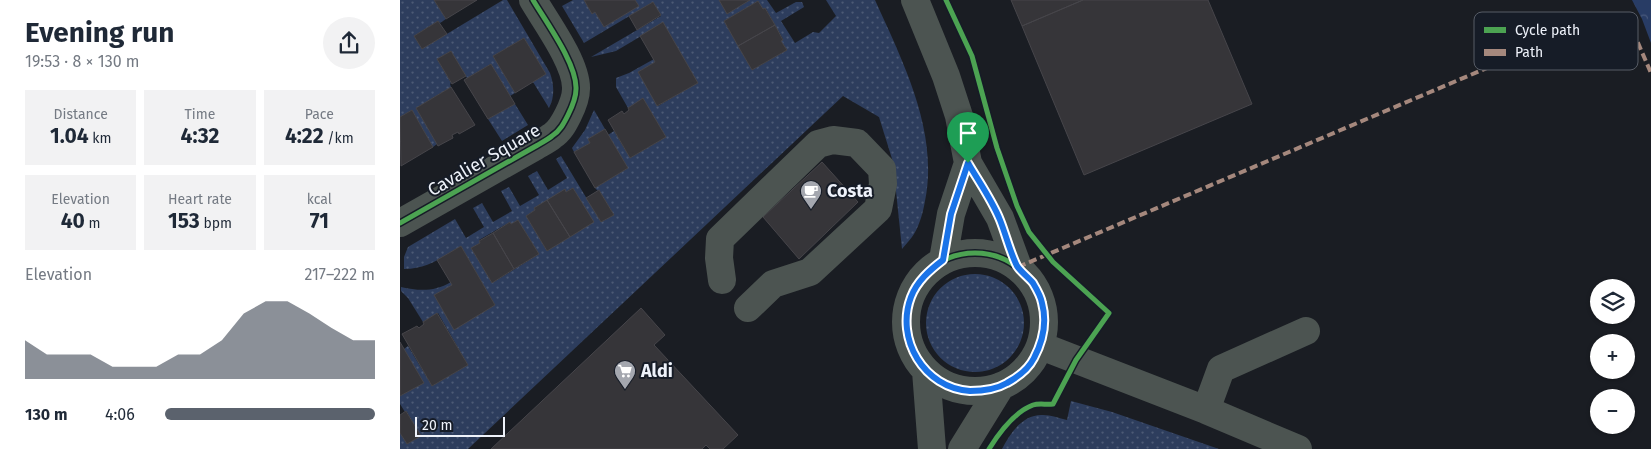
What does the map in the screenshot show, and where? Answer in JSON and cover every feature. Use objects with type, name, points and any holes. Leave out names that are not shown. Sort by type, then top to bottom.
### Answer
[{"type":"street","name":"Cavalier Square","points":[[400,223],[553,136],[564,124],[576,93],[577,87],[574,74],[568,59],[533,0]]},
{"type":"street","points":[[915,0],[946,76],[959,116],[968,163],[1000,218],[1018,267]]},
{"type":"street","points":[[722,280],[718,258],[720,239],[818,144],[833,140],[857,143],[882,169],[883,184],[878,209],[810,272],[773,284],[748,308]]},
{"type":"street","points":[[943,260],[951,214],[968,163]]},
{"type":"street","points":[[982,253],[1001,257],[1018,267],[1033,283],[1042,303],[1045,324],[1041,346],[1032,363],[1018,377],[1001,386],[982,391],[962,390],[942,383],[926,371],[917,359],[910,346],[906,330],[907,312],[911,296],[920,281],[943,260],[962,254],[982,253]]},
{"type":"street","points":[[1206,410],[1221,369],[1306,331]]},
{"type":"street","points":[[1041,346],[1206,410],[1298,449]]},
{"type":"street","points":[[926,371],[932,449]]},
{"type":"street","points":[[962,449],[1001,386]]},
{"type":"shaded area","points":[[400,0],[434,0],[446,19],[440,23],[438,21],[414,36],[422,49],[503,0],[507,0],[550,73],[553,90],[549,108],[533,82],[546,74],[524,38],[493,56],[515,93],[510,96],[491,64],[467,78],[451,51],[437,59],[451,83],[451,87],[416,108],[437,144],[433,147],[412,110],[400,117]]},
{"type":"shaded area","points":[[573,0],[584,0],[592,13],[595,12],[604,27],[638,6],[635,0],[767,0],[776,13],[796,2],[802,2],[804,7],[781,21],[795,43],[813,32],[819,33],[836,16],[826,0],[875,0],[907,73],[923,123],[928,175],[920,222],[913,236],[902,249],[893,162],[879,117],[843,96],[468,449],[400,449],[400,433],[407,444],[421,436],[400,404],[400,396],[423,382],[404,349],[408,346],[432,386],[468,365],[438,313],[423,322],[408,298],[401,291],[401,287],[426,290],[439,288],[451,282],[454,329],[495,305],[461,246],[427,265],[404,269],[404,257],[408,247],[455,219],[466,238],[484,227],[473,208],[482,203],[493,222],[512,211],[501,191],[509,187],[520,206],[539,195],[528,176],[537,171],[548,190],[567,178],[556,159],[561,156],[601,222],[614,215],[599,190],[595,188],[628,168],[608,135],[614,131],[630,158],[666,137],[643,99],[628,108],[616,87],[616,78],[654,59],[655,62],[638,72],[658,106],[697,83],[663,23],[616,51],[591,57],[661,16],[653,2],[584,43],[562,6]],"holes":[[[758,1],[763,9],[766,9],[787,50],[752,70],[724,21]],[[573,188],[593,222],[547,251],[526,216],[535,210],[534,208]],[[518,220],[539,254],[492,283],[471,248],[480,243],[479,240],[510,222],[511,224]]]},
{"type":"shaded area","points":[[515,104],[528,125],[502,141],[488,119]]},
{"type":"shaded area","points":[[594,110],[605,129],[588,139],[590,143],[574,152],[572,148],[585,130]]},
{"type":"shaded area","points":[[975,274],[994,278],[1010,288],[1020,304],[1024,323],[1020,342],[1010,358],[994,368],[975,372],[956,368],[940,358],[930,342],[926,323],[930,304],[940,288],[956,278]]},
{"type":"shaded area","points":[[1071,401],[1112,412],[1219,449],[1002,449],[1013,431],[1029,418],[1046,415],[1067,420]]},
{"type":"green space","points":[[1632,0],[1651,0],[1651,43],[1642,19]]},
{"type":"building","points":[[434,0],[477,0],[446,19]]},
{"type":"building","points":[[584,0],[635,0],[639,6],[604,27],[595,12],[592,14]]},
{"type":"building","points":[[719,0],[750,0],[727,14]]},
{"type":"building","points":[[1011,0],[1083,0],[1022,26]]},
{"type":"building","points":[[1083,0],[1208,0],[1252,104],[1084,175],[1022,26]]},
{"type":"building","points":[[758,1],[763,9],[765,8],[775,25],[738,46],[724,21]]},
{"type":"building","points":[[653,2],[661,15],[637,30],[629,16]]},
{"type":"building","points":[[438,21],[447,34],[422,49],[414,36]]},
{"type":"building","points":[[663,22],[698,83],[657,106],[638,72],[655,62],[640,36]]},
{"type":"building","points":[[775,25],[783,40],[781,41],[787,50],[752,70],[738,46]]},
{"type":"building","points":[[524,38],[546,74],[515,93],[493,56]]},
{"type":"building","points":[[451,51],[466,76],[452,84],[437,59]]},
{"type":"building","points":[[491,64],[515,104],[488,119],[464,80]]},
{"type":"building","points":[[451,87],[475,125],[459,134],[458,132],[452,135],[453,138],[438,146],[416,108]]},
{"type":"building","points":[[643,98],[666,137],[630,158],[608,120],[622,111],[624,114],[629,110],[628,108]]},
{"type":"building","points":[[412,110],[433,147],[401,166],[400,117]]},
{"type":"building","points":[[605,129],[628,168],[595,188],[574,152],[590,143],[588,139]]},
{"type":"building","name":"Costa","points":[[822,162],[858,202],[799,259],[763,217]]},
{"type":"building","points":[[573,188],[594,222],[570,237],[547,200],[565,189],[566,192]]},
{"type":"building","points":[[599,190],[614,215],[601,222],[586,198]]},
{"type":"building","points":[[547,200],[570,237],[547,251],[526,216],[535,210],[534,208]]},
{"type":"building","points":[[518,220],[539,254],[514,269],[493,233],[510,222],[511,224]]},
{"type":"building","points":[[493,233],[514,269],[492,283],[471,248]]},
{"type":"building","points":[[461,246],[495,305],[454,330],[434,295],[452,285],[437,260]]},
{"type":"building","name":"Aldi","points":[[641,308],[665,335],[654,345],[738,435],[723,449],[710,449],[706,445],[702,449],[491,449]]},
{"type":"building","points":[[437,313],[468,365],[432,386],[402,334],[417,326],[419,328],[424,324],[423,322]]},
{"type":"building","points":[[400,342],[424,383],[400,396]]},
{"type":"building","points":[[406,411],[421,436],[407,444],[400,433],[400,415]]},
{"type":"marked path","points":[[1638,43],[1651,73]]},
{"type":"marked path","points":[[1018,267],[1482,70]]},
{"type":"cycle path","points":[[400,223],[546,140],[557,132],[563,124],[575,99],[575,79],[560,43],[533,0]]},
{"type":"cycle path","points":[[946,0],[972,56],[997,148],[1017,206],[1029,232],[1053,262],[1109,313],[1076,360],[1053,404],[1038,404],[1026,408],[1002,430],[989,449]]},
{"type":"cycle path","points":[[975,253],[1001,258],[1024,273],[1039,296],[1044,322],[1039,348],[1024,371],[1001,386],[975,391],[949,386],[926,371],[911,348],[906,322],[911,296],[926,273],[949,258],[975,253]]},
{"type":"place","name":"Costa","points":[[811,210]]},
{"type":"place","name":"Aldi","points":[[625,390]]},
{"type":"route","points":[[968,163],[1000,218],[1018,267],[1033,283],[1042,303],[1045,324],[1041,346],[1032,363],[1018,377],[1001,386],[982,391],[962,390],[942,383],[926,371],[910,346],[906,330],[907,312],[911,296],[920,281],[943,260],[951,214],[968,163]]}]
